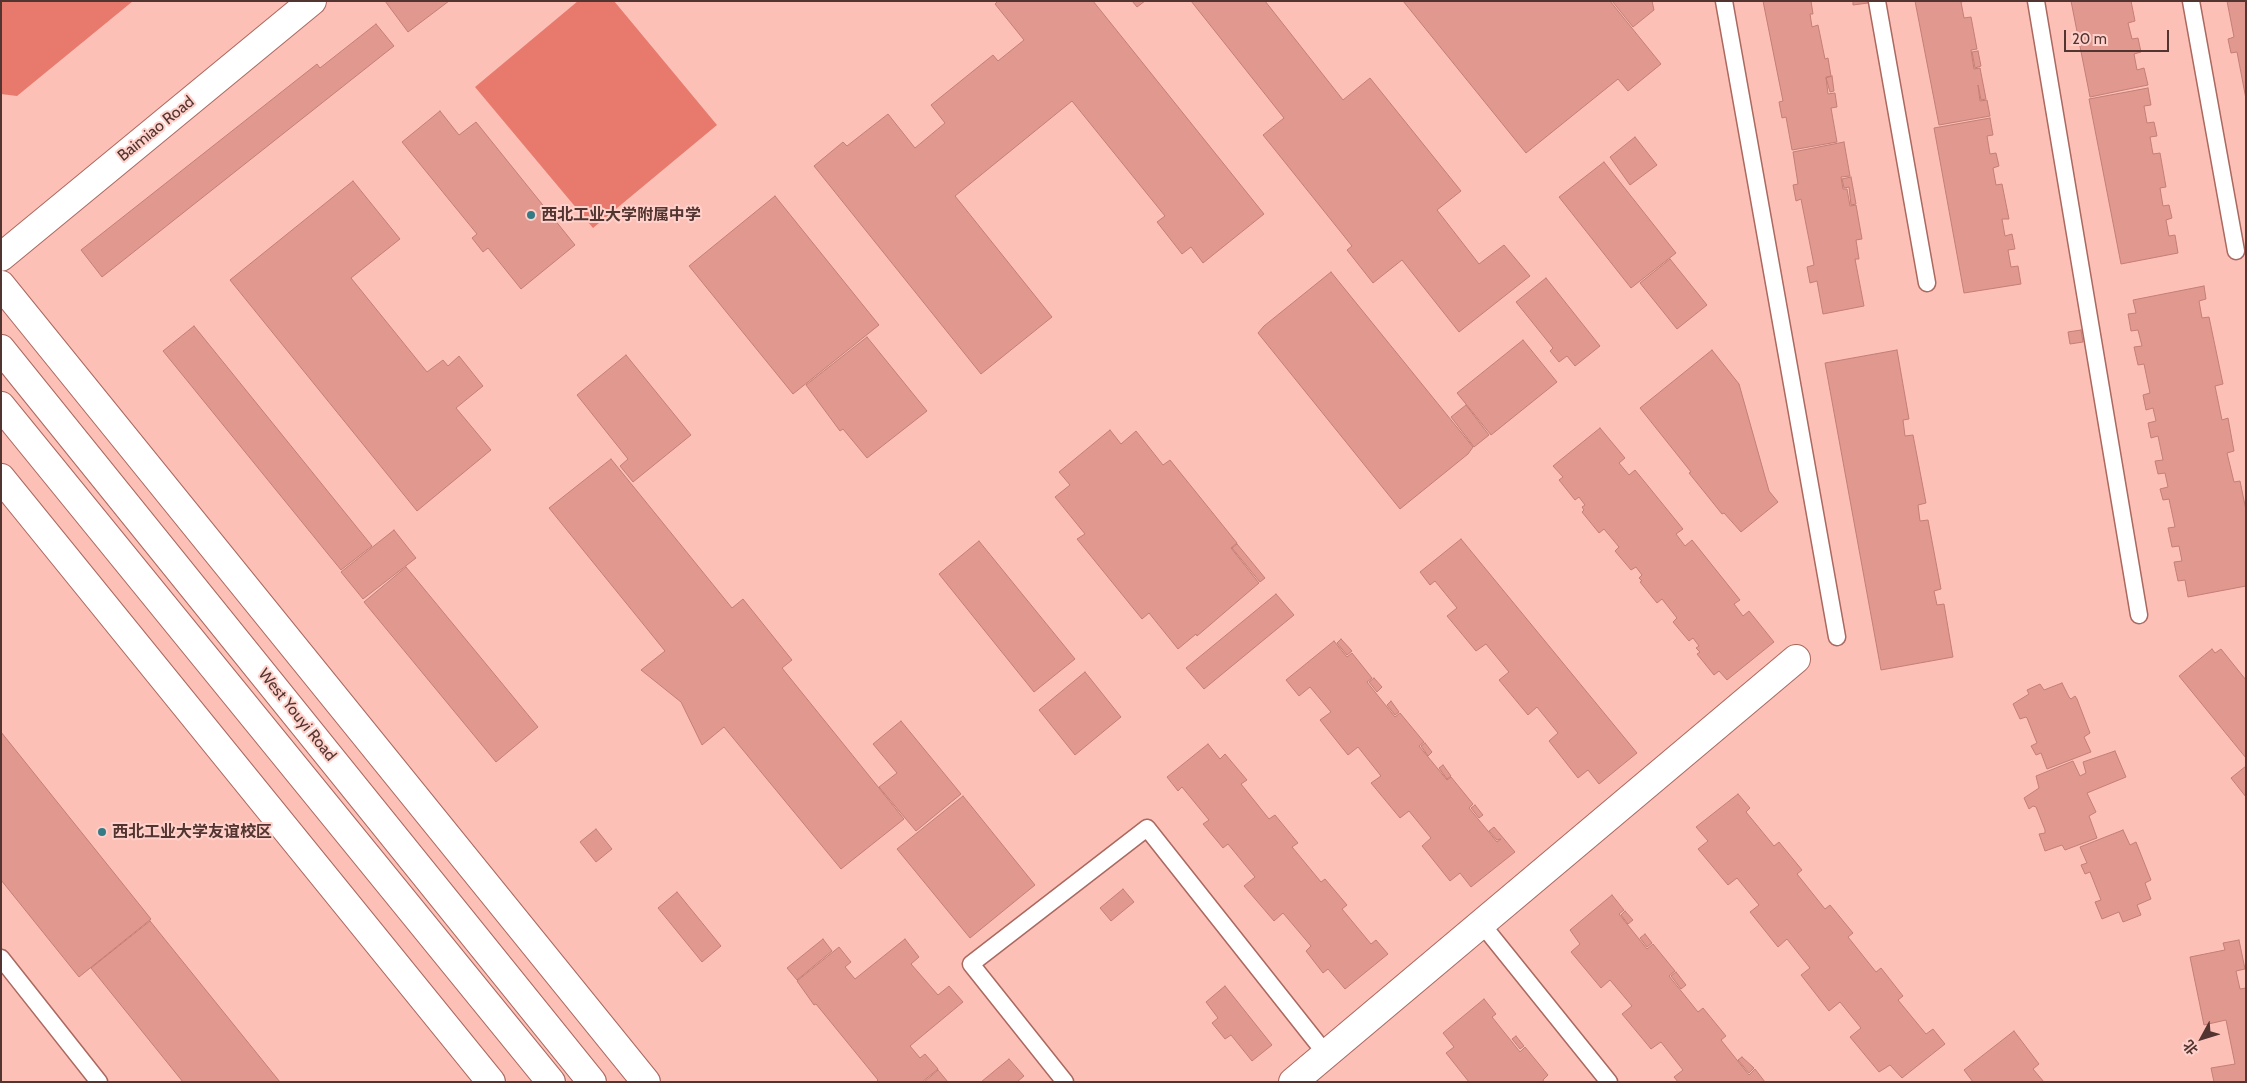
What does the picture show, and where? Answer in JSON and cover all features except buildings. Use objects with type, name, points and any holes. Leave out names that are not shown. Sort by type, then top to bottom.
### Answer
[{"type":"street","name":"Baimiao Road","points":[[1,257],[312,1]]},
{"type":"street","points":[[1,285],[646,1082]]},
{"type":"street","name":"West Youyi Road","points":[[1,349],[592,1082]]},
{"type":"street","points":[[1,406],[551,1082]]},
{"type":"street","points":[[1,478],[491,1082]]},
{"type":"street","points":[[1293,1082],[1796,659]]},
{"type":"lane","points":[[1724,1],[1837,637]]},
{"type":"lane","points":[[1877,1],[1927,283]]},
{"type":"lane","points":[[2036,1],[2139,615]]},
{"type":"lane","points":[[2191,1],[2236,251]]},
{"type":"lane","points":[[1065,1082],[971,964],[1147,828],[1326,1054]]},
{"type":"lane","points":[[1482,923],[1609,1082]]},
{"type":"lane","points":[[1,958],[99,1082]]},
{"type":"shaded area","points":[[1,1],[133,1],[17,96],[1,94]]},
{"type":"shaded area","points":[[578,1],[614,1],[717,125],[593,228],[475,87]]},
{"type":"place","name":"西北工业大学附属中学","points":[[531,215]]},
{"type":"place","name":"西北工业大学友谊校区","points":[[102,832]]}]
